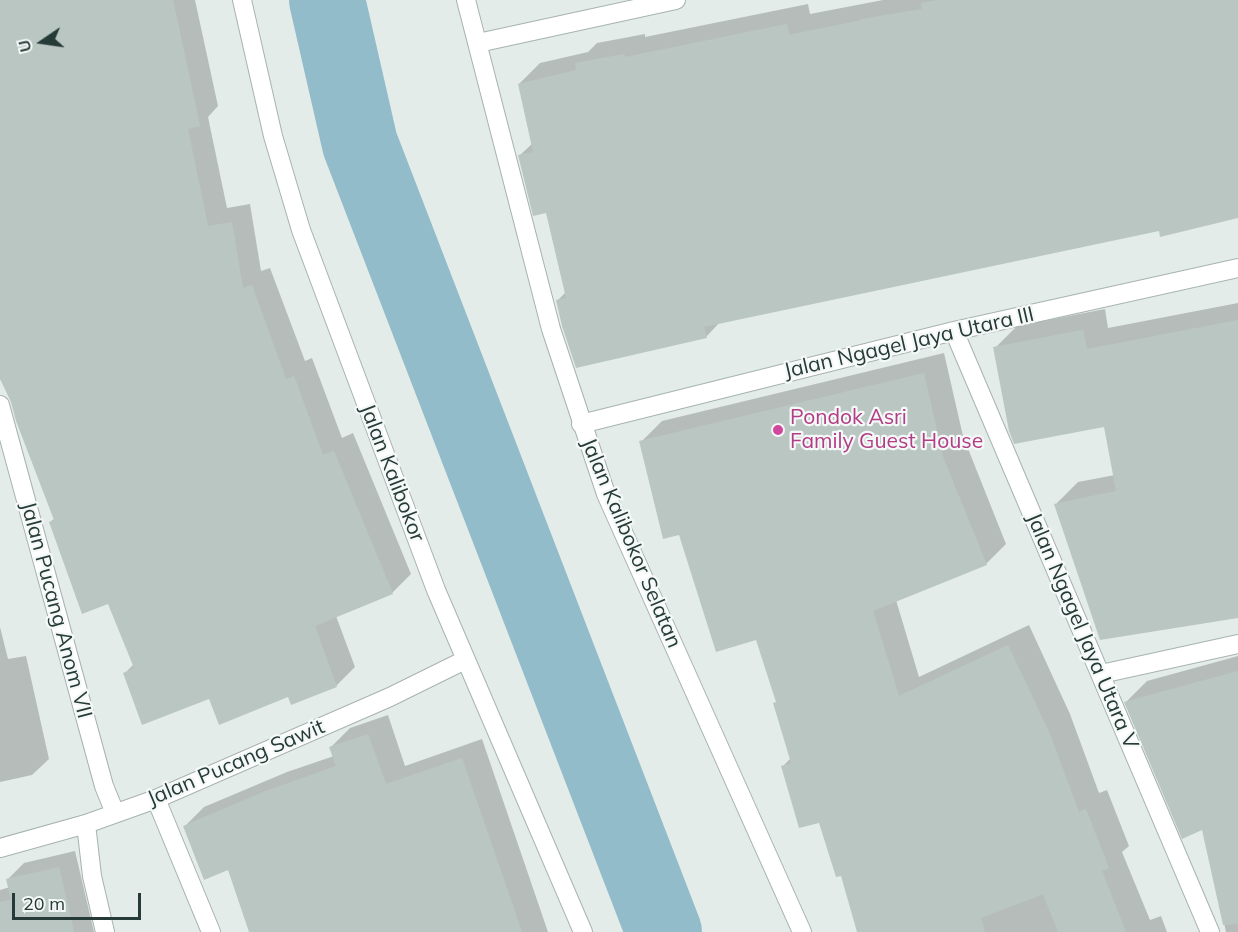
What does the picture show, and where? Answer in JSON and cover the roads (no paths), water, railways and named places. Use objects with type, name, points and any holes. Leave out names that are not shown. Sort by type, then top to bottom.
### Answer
[{"type":"street","name":"Jalan Kalibokor","points":[[242,0],[273,136],[301,230],[432,579],[583,932]]},
{"type":"street","name":"Jalan Kalibokor Selatan","points":[[466,0],[551,330],[606,494],[802,932]]},
{"type":"street","points":[[477,43],[676,0]]},
{"type":"street","name":"Jalan Ngagel Jaya Utara III","points":[[581,424],[954,331],[1238,268]]},
{"type":"street","name":"Jalan Ngagel Jaya Utara V","points":[[954,331],[1210,932]]},
{"type":"street","name":"Jalan Pucang Anom VII","points":[[0,405],[104,786],[115,813]]},
{"type":"street","points":[[1101,674],[1238,644]]},
{"type":"street","name":"Jalan Pucang Sawit","points":[[0,848],[86,824],[156,799],[390,697],[465,660]]},
{"type":"street","points":[[156,799],[211,932]]},
{"type":"street","points":[[86,824],[92,876],[105,932]]},
{"type":"waterway","points":[[327,0],[360,144],[664,932]]},
{"type":"place","name":"Pondok Asri Family Guest House","points":[[778,430]]}]
